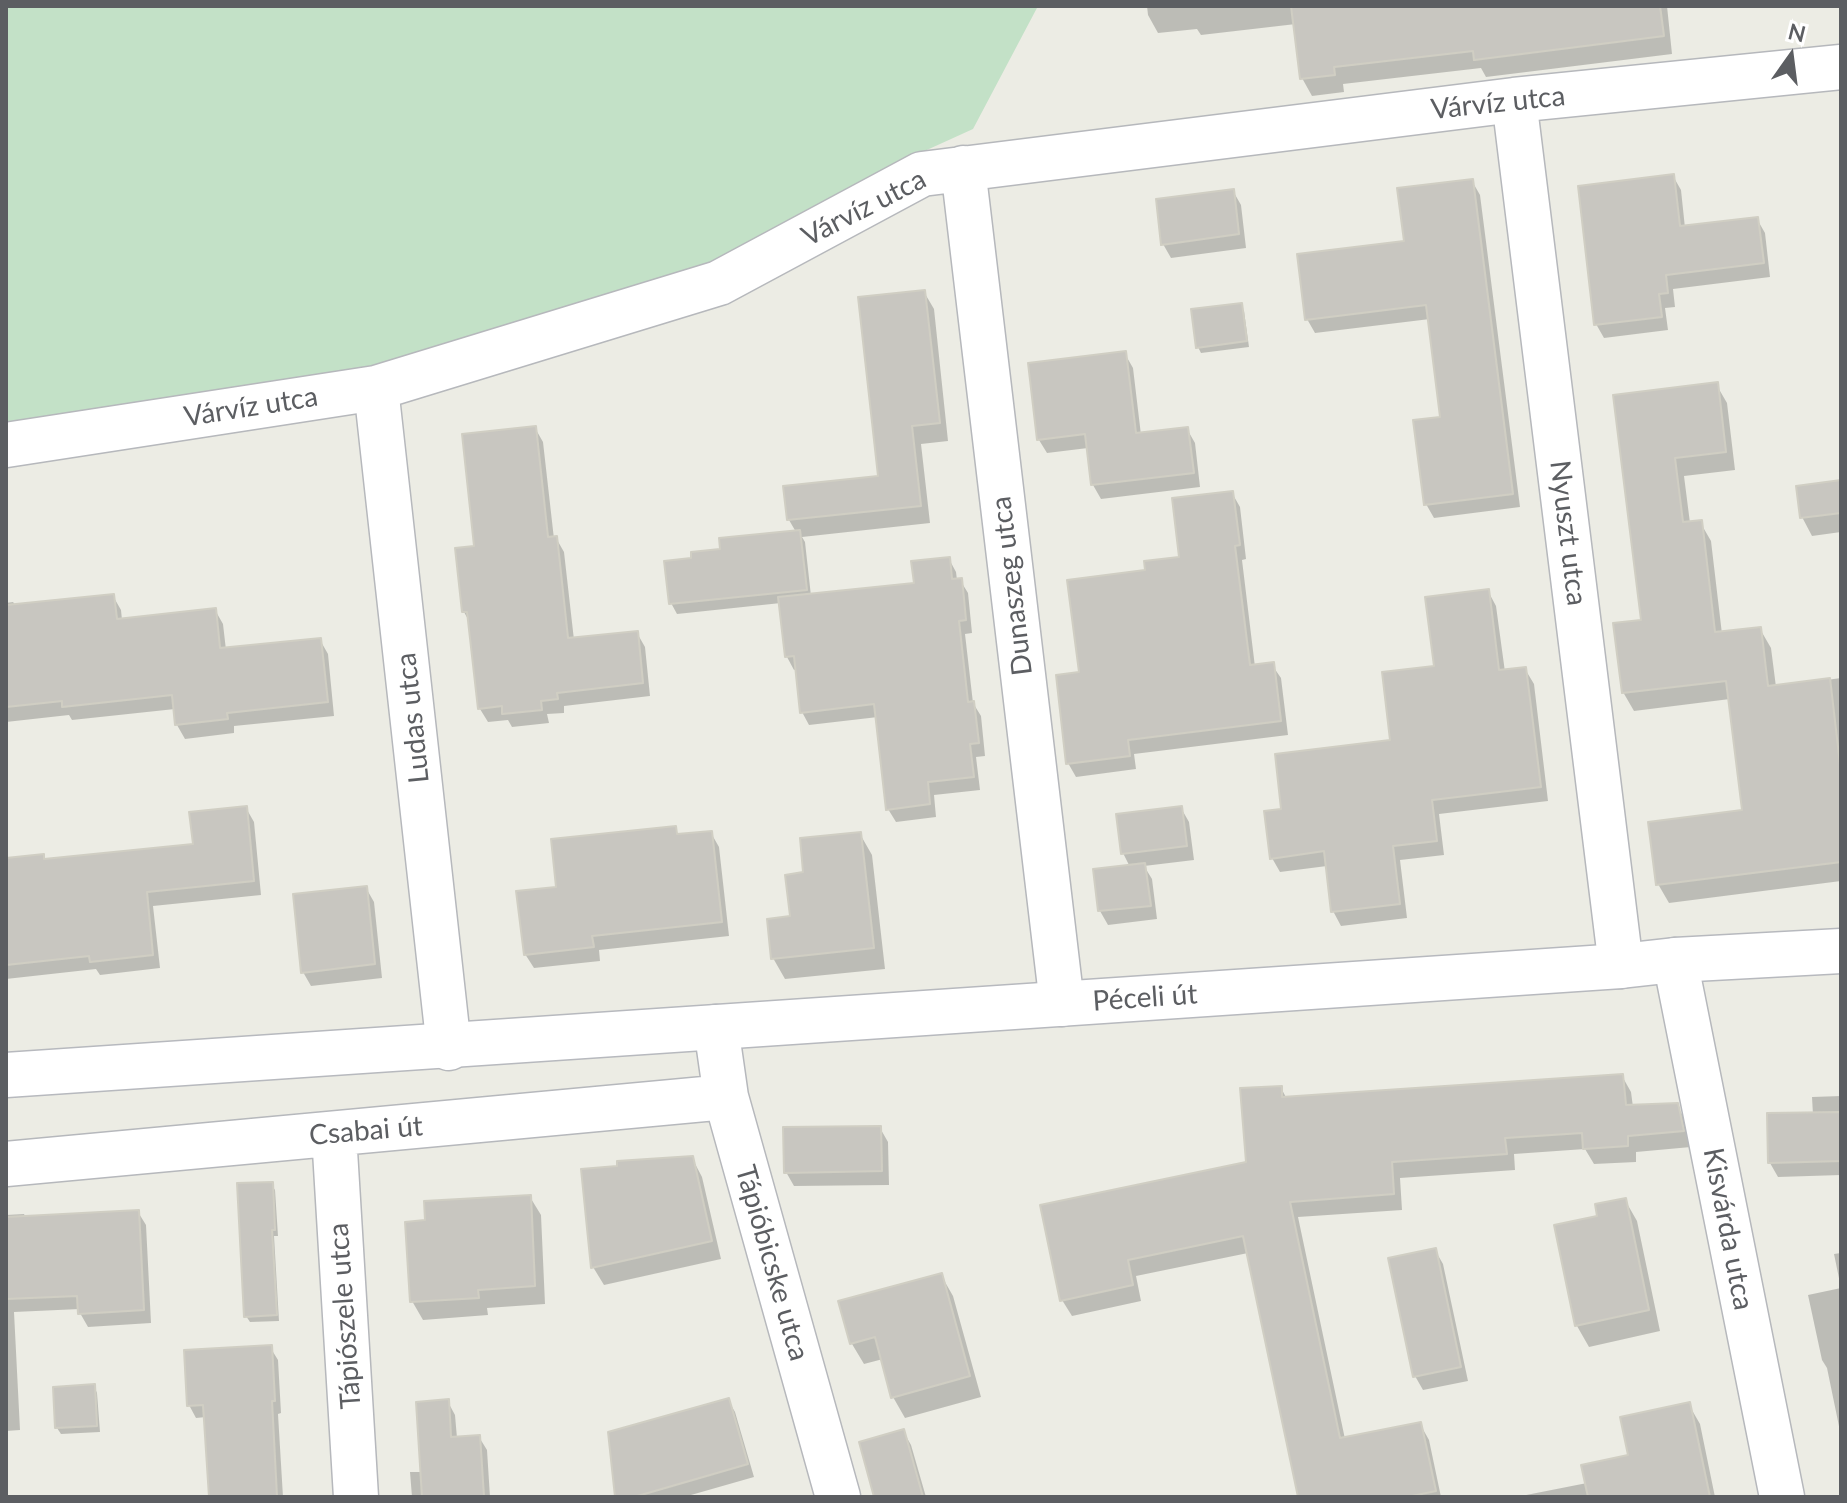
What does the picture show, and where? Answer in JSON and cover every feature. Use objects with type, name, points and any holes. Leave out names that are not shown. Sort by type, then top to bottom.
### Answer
[{"type":"street","name":"Várvíz utca","points":[[6,445],[376,388],[719,283],[922,174],[1514,100],[1841,67]]},
{"type":"street","name":"Nyuszt utca","points":[[1514,100],[1621,966]]},
{"type":"street","name":"Dunaszeg utca","points":[[963,168],[1062,1004]]},
{"type":"street","name":"Ludas utca","points":[[376,388],[449,1048]]},
{"type":"street","name":"Péceli út","points":[[449,1048],[1675,960],[1841,951]]},
{"type":"street","name":"Kisvárda utca","points":[[1675,960],[1782,1497]]},
{"type":"street","name":"Tápióbicske utca","points":[[716,1027],[726,1097],[838,1497]]},
{"type":"street","points":[[6,1075],[449,1048]]},
{"type":"street","name":"Csabai út","points":[[6,1164],[726,1097]]},
{"type":"street","name":"Tápiószele utca","points":[[334,1134],[356,1497]]},
{"type":"green space","points":[[6,6],[1038,6],[973,129],[918,154],[712,268],[385,370],[6,431]]},
{"type":"building","points":[[1291,6],[1660,6],[1664,36],[1474,60],[1473,51],[1334,67],[1335,75],[1300,79]]},
{"type":"building","points":[[1674,174],[1680,226],[1758,217],[1764,263],[1666,275],[1668,293],[1659,294],[1662,317],[1594,325],[1578,186]]},
{"type":"building","points":[[1473,179],[1513,494],[1424,505],[1413,420],[1440,417],[1426,305],[1305,320],[1297,254],[1404,241],[1397,188]]},
{"type":"building","points":[[1234,189],[1239,234],[1161,245],[1156,199]]},
{"type":"building","points":[[925,290],[940,423],[912,426],[921,506],[787,520],[783,486],[878,476],[858,297]]},
{"type":"building","points":[[1242,303],[1247,341],[1196,348],[1191,309]]},
{"type":"building","points":[[1126,351],[1136,433],[1188,427],[1194,473],[1091,485],[1085,434],[1037,440],[1028,363]]},
{"type":"building","points":[[1718,382],[1726,452],[1675,458],[1683,522],[1702,520],[1715,632],[1761,627],[1768,686],[1830,678],[1841,773],[1841,862],[1656,885],[1648,822],[1742,810],[1726,681],[1622,693],[1613,623],[1641,620],[1613,395]]},
{"type":"building","points":[[536,426],[548,537],[557,536],[568,638],[638,631],[643,683],[557,693],[558,699],[541,701],[542,710],[502,714],[502,706],[478,709],[467,612],[462,612],[455,548],[474,546],[462,434]]},
{"type":"building","points":[[1841,480],[1841,513],[1800,518],[1796,486]]},
{"type":"building","points":[[1233,491],[1240,545],[1235,546],[1250,665],[1274,662],[1281,721],[1128,740],[1130,756],[1066,764],[1056,675],[1079,672],[1067,580],[1145,570],[1144,561],[1179,557],[1172,498]]},
{"type":"building","points":[[800,530],[807,590],[669,604],[664,561],[691,558],[691,552],[720,549],[719,538]]},
{"type":"building","points":[[950,557],[952,579],[962,578],[966,620],[959,621],[968,702],[974,701],[979,743],[970,744],[974,777],[928,782],[930,804],[886,810],[874,704],[800,713],[794,656],[785,657],[778,597],[914,583],[911,561]]},
{"type":"building","points":[[1489,589],[1499,670],[1526,667],[1541,787],[1432,800],[1437,841],[1393,846],[1400,904],[1331,912],[1324,851],[1270,859],[1264,811],[1281,809],[1275,754],[1390,740],[1382,672],[1434,666],[1425,597]]},
{"type":"building","points":[[114,594],[117,619],[216,608],[220,648],[321,638],[328,702],[227,713],[228,719],[175,725],[172,695],[62,707],[62,701],[6,707],[6,605]]},
{"type":"building","points":[[247,806],[254,881],[147,892],[153,955],[90,962],[89,956],[6,965],[6,858],[44,854],[44,859],[193,844],[189,812]]},
{"type":"building","points":[[1182,806],[1187,846],[1121,854],[1116,814]]},
{"type":"building","points":[[676,826],[677,834],[712,831],[722,922],[592,936],[594,947],[524,955],[516,891],[556,887],[551,839]]},
{"type":"building","points":[[861,832],[874,948],[771,959],[767,919],[790,916],[785,875],[803,872],[800,838]]},
{"type":"building","points":[[1145,863],[1151,906],[1098,911],[1093,869]]},
{"type":"building","points":[[367,886],[375,964],[301,973],[293,894]]},
{"type":"building","points":[[1623,1074],[1626,1105],[1678,1103],[1684,1131],[1628,1136],[1628,1146],[1583,1149],[1582,1133],[1505,1138],[1507,1154],[1392,1162],[1394,1194],[1290,1202],[1340,1438],[1421,1422],[1436,1491],[1407,1497],[1298,1497],[1243,1236],[1128,1260],[1133,1285],[1060,1301],[1040,1205],[1246,1162],[1240,1088],[1282,1086],[1282,1097]]},
{"type":"building","points":[[1841,1112],[1841,1161],[1768,1163],[1767,1113]]},
{"type":"building","points":[[881,1126],[882,1171],[784,1173],[783,1127]]},
{"type":"building","points":[[693,1156],[712,1241],[591,1268],[581,1169],[617,1166],[617,1161]]},
{"type":"building","points":[[273,1182],[275,1230],[272,1230],[277,1315],[244,1317],[237,1183]]},
{"type":"building","points":[[531,1195],[535,1286],[478,1290],[479,1298],[410,1302],[405,1222],[425,1220],[424,1201]]},
{"type":"building","points":[[1626,1198],[1649,1310],[1575,1326],[1554,1225],[1597,1216],[1595,1204]]},
{"type":"building","points":[[139,1210],[144,1310],[78,1314],[77,1296],[6,1299],[6,1217]]},
{"type":"building","points":[[1436,1248],[1461,1367],[1413,1377],[1388,1258]]},
{"type":"building","points":[[942,1273],[970,1376],[891,1398],[875,1337],[850,1344],[838,1301]]},
{"type":"building","points":[[272,1345],[277,1497],[209,1497],[203,1405],[187,1406],[184,1350]]},
{"type":"building","points":[[95,1384],[97,1426],[55,1428],[53,1387]]},
{"type":"building","points":[[729,1398],[748,1464],[634,1497],[615,1497],[608,1432]]},
{"type":"building","points":[[449,1399],[451,1437],[480,1435],[484,1497],[422,1497],[416,1402]]},
{"type":"building","points":[[1690,1402],[1710,1497],[1588,1497],[1581,1465],[1628,1455],[1620,1417]]},
{"type":"building","points":[[904,1429],[923,1497],[874,1497],[859,1442]]}]
